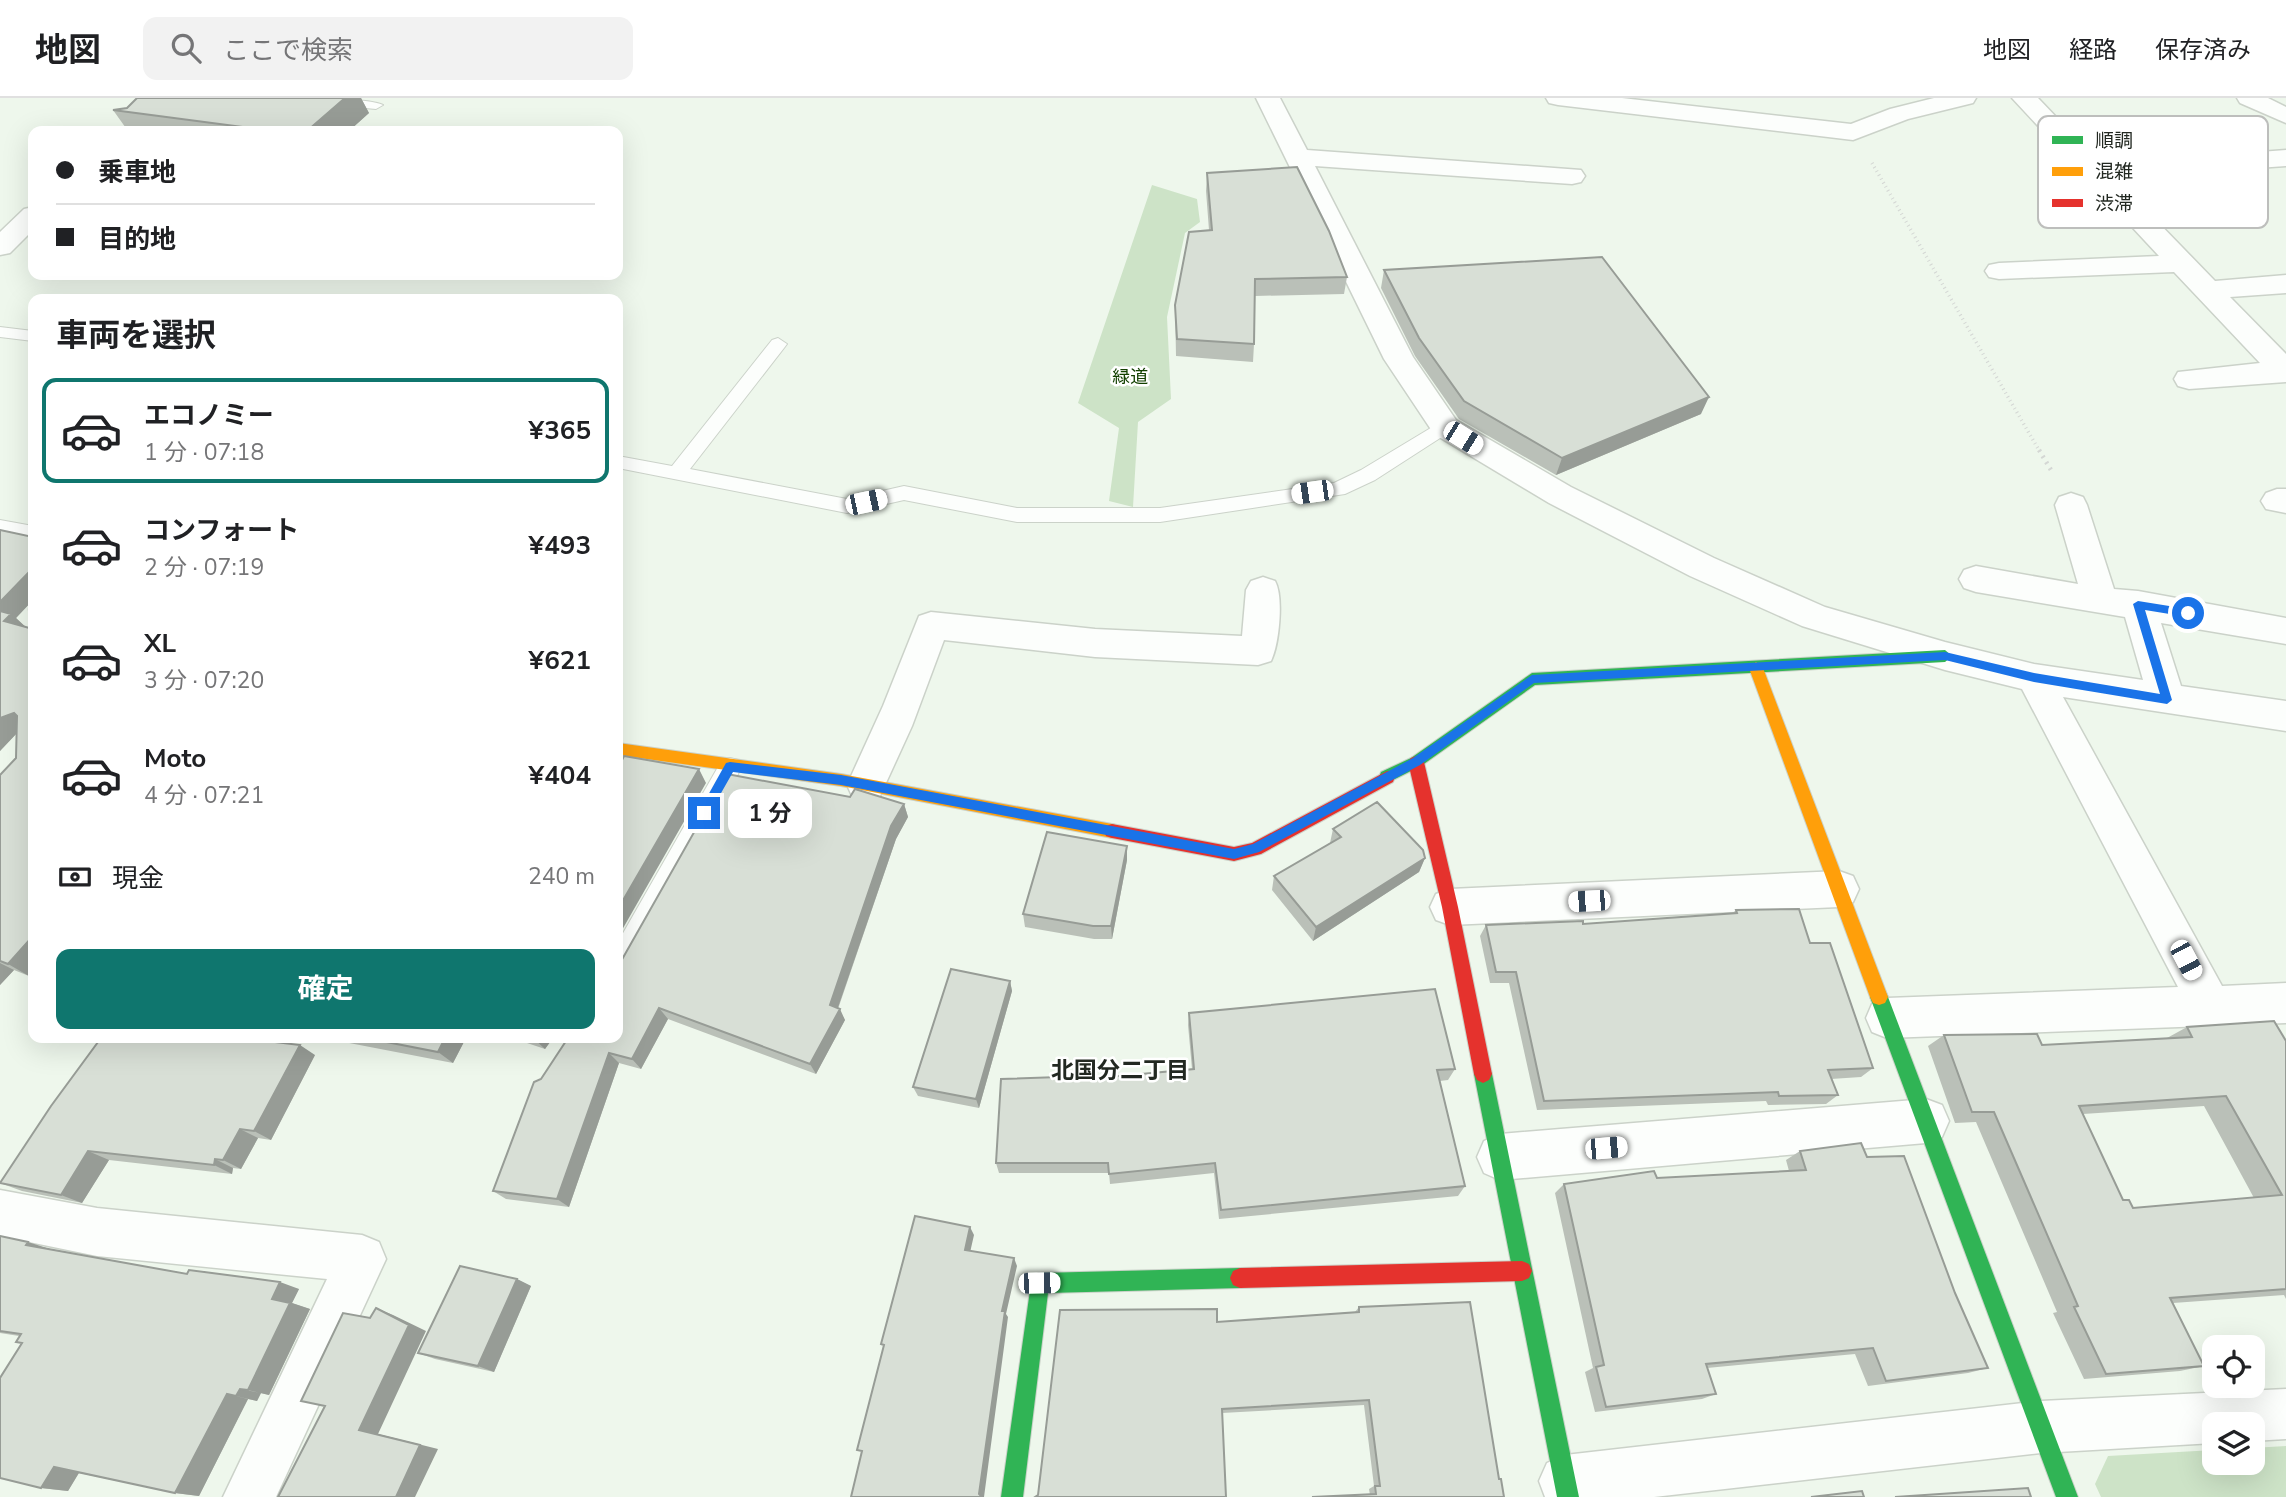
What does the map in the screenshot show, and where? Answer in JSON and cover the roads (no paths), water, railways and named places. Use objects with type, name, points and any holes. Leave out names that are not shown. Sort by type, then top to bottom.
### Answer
[{"type":"street","points":[[1268,98],[1399,359],[1445,426],[1560,495],[1702,567],[1814,617],[1945,656],[2034,678],[2286,716]]},
{"type":"street","points":[[1558,98],[1853,132],[1899,114],[1964,98]]},
{"type":"street","points":[[2024,98],[2041,116]]},
{"type":"street","points":[[2249,98],[2286,116]]},
{"type":"street","points":[[1298,158],[1572,176]]},
{"type":"street","points":[[2268,159],[2286,158]]},
{"type":"street","points":[[0,247],[26,209]]},
{"type":"street","points":[[2149,228],[2285,371]]},
{"type":"street","points":[[1999,271],[2182,263]]},
{"type":"street","points":[[2208,290],[2286,284]]},
{"type":"street","points":[[2189,379],[2285,371]]},
{"type":"street","points":[[2071,505],[2101,602]]},
{"type":"street","points":[[1976,579],[2101,602],[2138,604],[2286,631]]},
{"type":"street","points":[[866,785],[893,728],[930,625],[1095,643],[1258,651],[1264,590]]},
{"type":"street","points":[[2138,604],[2167,700]]},
{"type":"street","points":[[623,750],[866,785],[1234,854],[1255,849],[1416,762],[1532,679],[1945,656]]},
{"type":"street","points":[[1756,668],[2067,1497]]},
{"type":"street","points":[[2034,678],[2211,1007]]},
{"type":"street","points":[[1416,762],[1450,907],[1567,1489],[2041,1427],[2286,1414]]},
{"type":"street","points":[[1450,907],[1839,889]]},
{"type":"street","points":[[1887,1018],[2286,1003]]},
{"type":"street","points":[[1500,1157],[1926,1121]]},
{"type":"street","points":[[0,1213],[97,1233],[362,1259],[249,1497]]},
{"type":"street","points":[[1012,1497],[1039,1283],[1522,1271]]},
{"type":"lane","points":[[298,98],[376,105]]},
{"type":"lane","points":[[0,332],[28,335]]},
{"type":"lane","points":[[677,473],[778,344]]},
{"type":"lane","points":[[623,462],[847,506],[904,494],[1017,515],[1160,516],[1338,489],[1368,475],[1445,426]]},
{"type":"lane","points":[[0,527],[28,532]]},
{"type":"lane","points":[[623,956],[730,767]]},
{"type":"district","name":"北国分二丁目","points":[[1120,1070]]},
{"type":"park label","name":"緑道","points":[[1130,377]]}]
